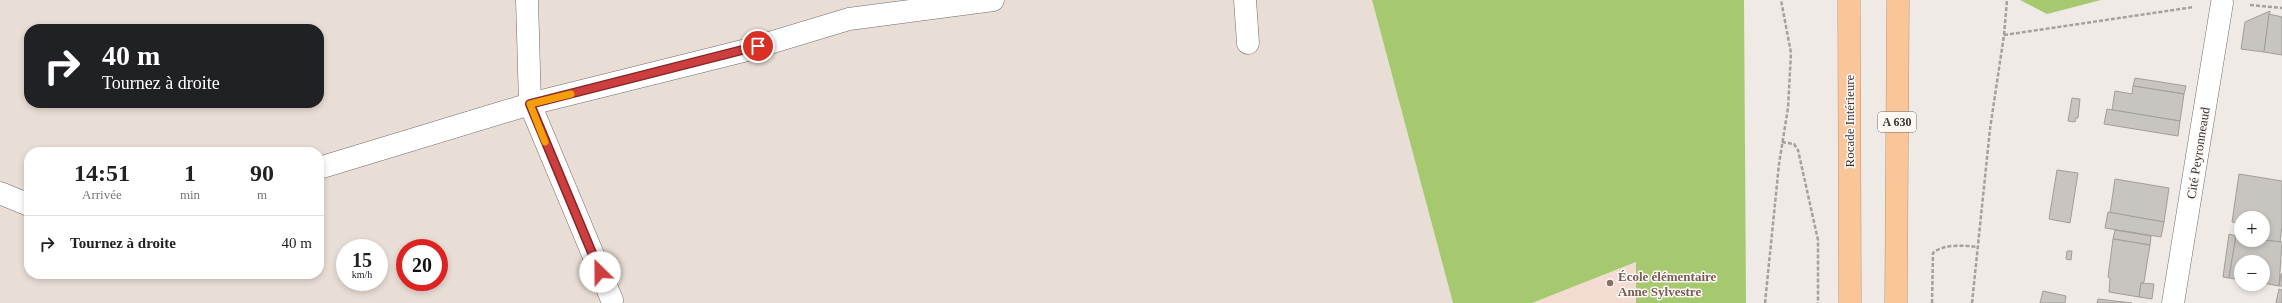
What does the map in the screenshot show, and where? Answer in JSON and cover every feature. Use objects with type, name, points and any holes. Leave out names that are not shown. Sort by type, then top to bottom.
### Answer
[{"type":"highway","name":"Rocade Intérieure","points":[[1849,0],[1850,303]]},
{"type":"highway","name":"A 630","points":[[1896,303],[1898,0]]},
{"type":"street","points":[[526,0],[530,104],[612,300]]},
{"type":"street","points":[[324,166],[530,104],[743,51],[849,19],[994,0]]},
{"type":"street","points":[[1245,0],[1248,43]]},
{"type":"street","name":"Cité Peyronneaud","points":[[2173,303],[2222,3]]},
{"type":"street","points":[[0,193],[24,203]]},
{"type":"path","points":[[1765,303],[1782,142],[1788,108],[1791,53],[1781,0]]},
{"type":"path","points":[[1972,303],[1976,247],[1990,130],[2004,35],[2007,0]]},
{"type":"path","points":[[2004,35],[2222,3],[2282,8]]},
{"type":"path","points":[[1782,142],[1794,144],[1798,150],[1818,240],[1818,303]]},
{"type":"path","points":[[1932,303],[1932,257],[1936,250],[1952,247],[1976,247]]},
{"type":"shaded area","points":[[0,0],[1372,0],[1453,303],[0,303]]},
{"type":"shaded area","name":"École élémentaire Anne Sylvestre","points":[[1637,262],[1636,303],[1532,303]]},
{"type":"green space","points":[[1372,0],[1744,0],[1746,303],[1636,303],[1636,262],[1532,303],[1453,303]]},
{"type":"green space","points":[[2020,0],[2101,0],[2047,14]]},
{"type":"building","points":[[2270,11],[2264,52],[2241,49],[2245,22]]},
{"type":"building","points":[[2269,14],[2282,17],[2282,55],[2264,52]]},
{"type":"building","points":[[2135,78],[2186,86],[2184,94],[2133,86]]},
{"type":"building","points":[[2133,86],[2184,94],[2180,121],[2112,110],[2115,91],[2132,94]]},
{"type":"building","points":[[2072,98],[2080,99],[2078,118],[2076,118],[2075,122],[2068,121]]},
{"type":"building","points":[[2107,109],[2180,121],[2178,136],[2104,124]]},
{"type":"building","points":[[2057,170],[2078,173],[2070,223],[2049,219]]},
{"type":"building","points":[[2239,174],[2282,181],[2282,225],[2280,242],[2270,241],[2270,211],[2234,211],[2234,222],[2232,222]]},
{"type":"building","points":[[2115,179],[2169,188],[2164,222],[2110,213]]},
{"type":"building","points":[[2108,212],[2164,222],[2161,237],[2105,228]]},
{"type":"building","points":[[2115,230],[2151,236],[2150,245],[2113,239]]},
{"type":"building","points":[[2229,234],[2234,235],[2234,247],[2229,278],[2223,277]]},
{"type":"building","points":[[2113,239],[2150,245],[2144,282],[2141,283],[2139,297],[2109,292],[2110,278],[2108,277]]},
{"type":"building","points":[[2270,241],[2282,242],[2279,286],[2270,284],[2270,255],[2234,255],[2234,279],[2229,278],[2234,247],[2270,247]]},
{"type":"building","points":[[2067,251],[2072,251],[2071,260],[2066,259]]},
{"type":"building","points":[[2281,274],[2282,286],[2279,286]]},
{"type":"building","points":[[2141,283],[2154,284],[2152,299],[2139,297]]},
{"type":"building","points":[[2279,289],[2282,290],[2282,303],[2276,303]]},
{"type":"building","points":[[2043,291],[2066,296],[2065,303],[2040,303]]},
{"type":"building","points":[[2098,299],[2132,303],[2097,303]]},
{"type":"slow traffic","points":[[545,142],[530,104],[571,94]]},
{"type":"place","name":"École élémentaire Anne Sylvestre","points":[[1610,283]]},
{"type":"route","points":[[600,272],[530,104],[758,46]]}]
